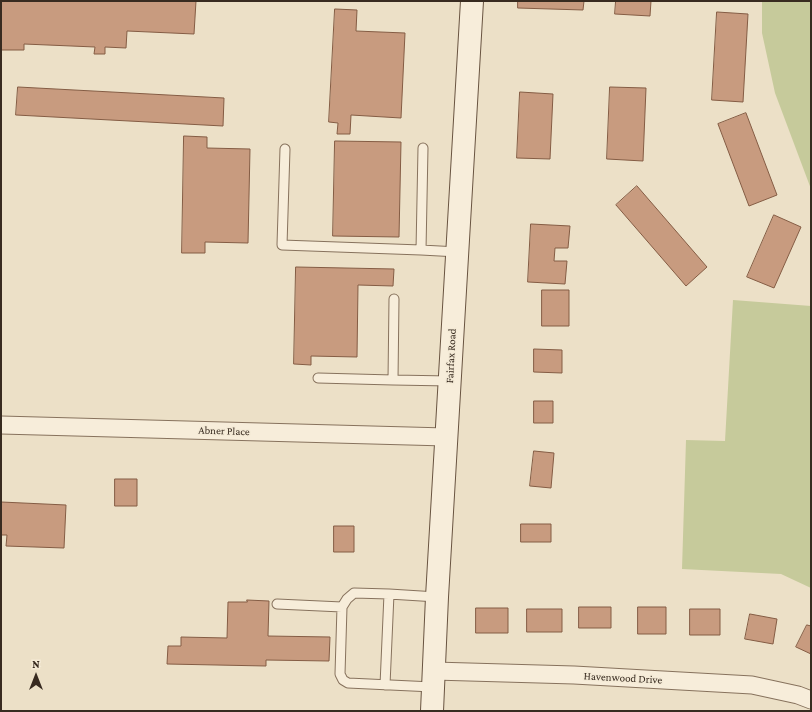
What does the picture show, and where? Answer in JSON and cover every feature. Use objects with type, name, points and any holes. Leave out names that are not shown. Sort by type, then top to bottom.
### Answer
[{"type":"street","name":"Fairfax Road","points":[[432,711],[446,437],[472,1]]},
{"type":"street","name":"Abner Place","points":[[1,425],[446,437]]},
{"type":"street","name":"Havenwood Drive","points":[[434,679],[574,675],[752,685],[798,695],[811,700]]},
{"type":"lane","points":[[421,250],[423,148]]},
{"type":"lane","points":[[285,149],[282,245],[458,252]]},
{"type":"lane","points":[[393,380],[394,299]]},
{"type":"lane","points":[[318,378],[450,381]]},
{"type":"lane","points":[[434,679],[385,685],[348,683],[343,680],[340,674],[342,607],[347,599],[354,593],[437,597]]},
{"type":"lane","points":[[385,685],[389,594]]},
{"type":"lane","points":[[277,604],[342,607]]},
{"type":"green space","points":[[762,1],[811,1],[811,189],[775,93],[762,33]]},
{"type":"green space","points":[[733,300],[811,306],[811,588],[781,574],[682,569],[686,440],[725,441]]},
{"type":"building","points":[[1,1],[196,1],[194,34],[127,31],[126,48],[105,47],[105,54],[94,54],[95,47],[24,44],[24,50],[1,50]]},
{"type":"building","points":[[518,1],[584,1],[583,10],[518,8]]},
{"type":"building","points":[[616,1],[651,1],[650,16],[615,14]]},
{"type":"building","points":[[335,9],[357,10],[356,31],[405,33],[401,118],[351,115],[350,134],[337,134],[338,123],[329,122]]},
{"type":"building","points":[[717,12],[748,14],[743,102],[712,100]]},
{"type":"building","points":[[18,87],[224,98],[223,126],[16,115]]},
{"type":"building","points":[[610,87],[646,88],[643,161],[607,159]]},
{"type":"building","points":[[520,92],[553,94],[550,159],[517,158]]},
{"type":"building","points":[[746,113],[777,195],[749,206],[718,124]]},
{"type":"building","points":[[184,136],[207,137],[207,148],[250,149],[248,243],[205,242],[205,253],[182,253]]},
{"type":"building","points":[[335,141],[401,142],[399,237],[333,236]]},
{"type":"building","points":[[637,186],[707,267],[686,286],[616,205]]},
{"type":"building","points":[[774,215],[801,227],[774,288],[747,277]]},
{"type":"building","points":[[531,224],[570,226],[568,248],[555,248],[554,261],[567,261],[565,284],[528,282]]},
{"type":"building","points":[[296,267],[394,269],[393,286],[358,285],[357,357],[311,356],[311,365],[294,364]]},
{"type":"building","points":[[542,290],[569,290],[569,326],[542,326]]},
{"type":"building","points":[[534,349],[562,350],[562,373],[534,372]]},
{"type":"building","points":[[534,401],[553,401],[553,423],[534,423]]},
{"type":"building","points":[[534,451],[554,453],[551,488],[530,486]]},
{"type":"building","points":[[115,479],[137,479],[137,506],[115,506]]},
{"type":"building","points":[[1,502],[66,505],[64,548],[6,546],[7,535],[1,535]]},
{"type":"building","points":[[521,524],[551,524],[551,542],[521,542]]},
{"type":"building","points":[[334,526],[354,526],[354,552],[334,552]]},
{"type":"building","points":[[247,600],[269,601],[268,636],[330,637],[329,661],[266,660],[266,666],[167,664],[168,646],[181,646],[181,637],[227,638],[228,602],[247,602]]},
{"type":"building","points":[[579,607],[611,607],[611,628],[579,628]]},
{"type":"building","points":[[638,607],[666,607],[666,634],[638,634]]},
{"type":"building","points":[[476,608],[508,608],[508,633],[476,633]]},
{"type":"building","points":[[527,609],[562,609],[562,632],[527,632]]},
{"type":"building","points":[[690,609],[720,609],[720,635],[690,635]]},
{"type":"building","points":[[750,614],[777,619],[773,644],[745,639]]},
{"type":"building","points":[[807,625],[811,626],[811,654],[796,647]]}]
